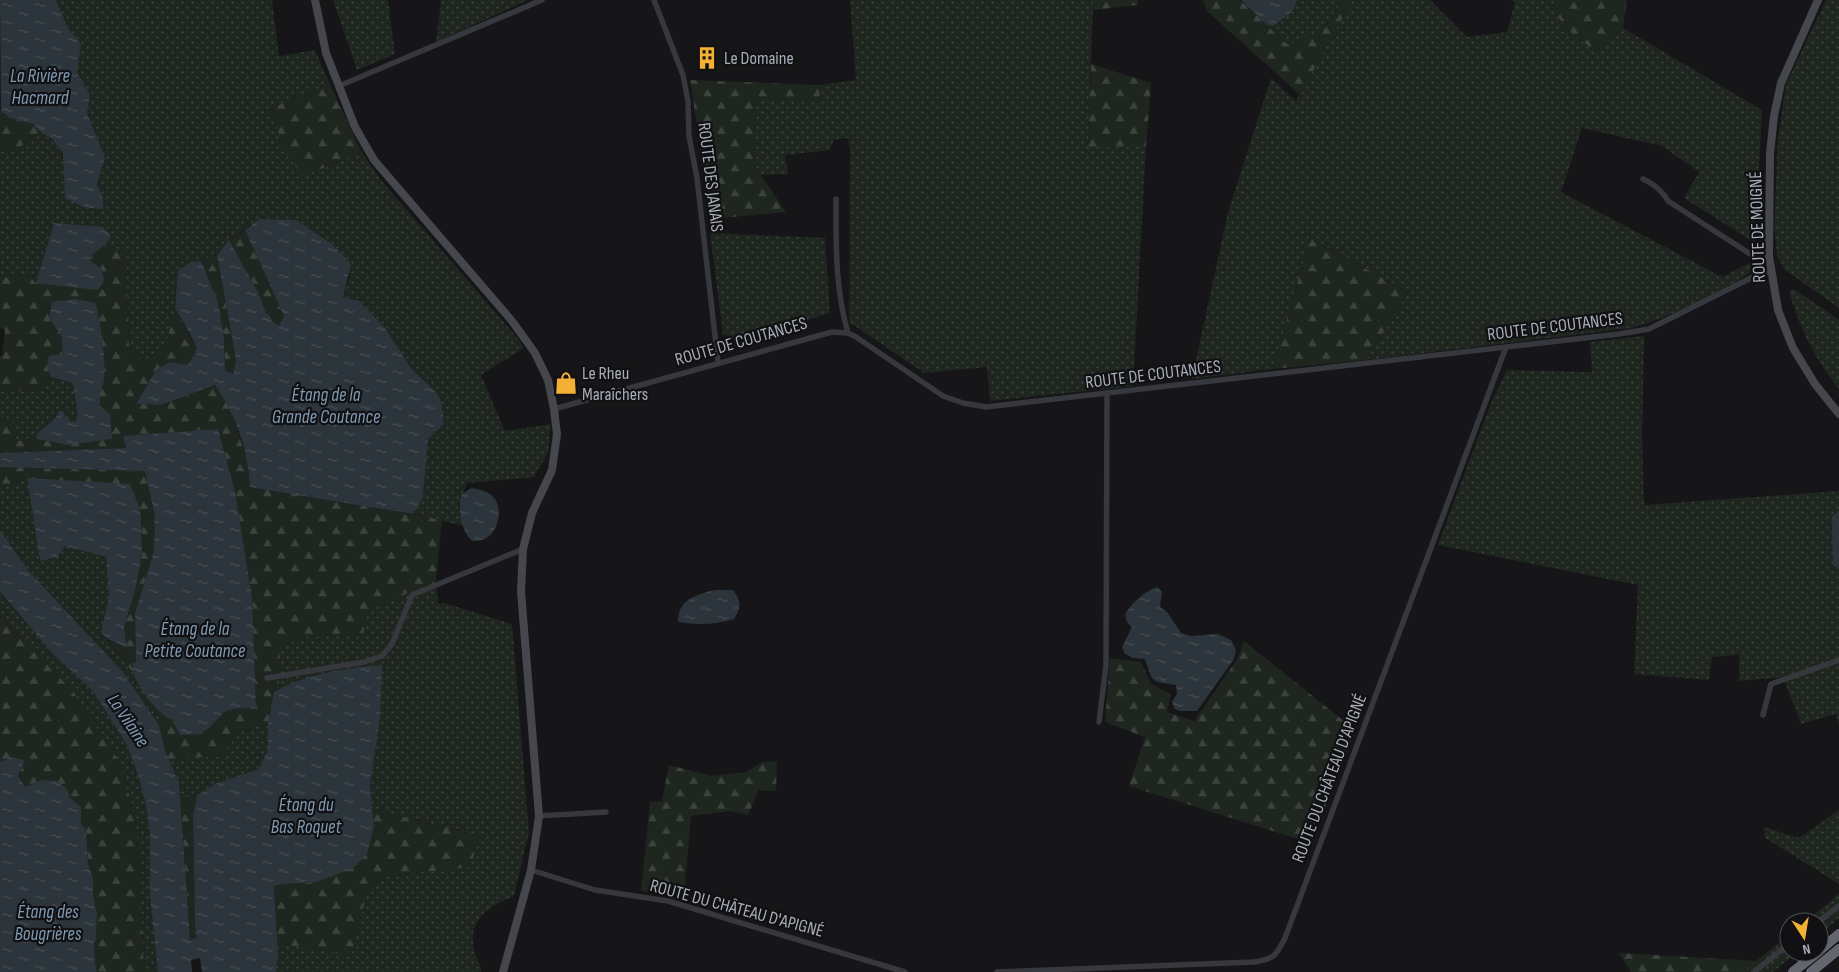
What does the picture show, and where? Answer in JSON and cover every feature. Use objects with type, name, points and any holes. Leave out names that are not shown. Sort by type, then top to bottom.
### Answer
[{"type":"highway","points":[[1829,942],[1839,934]]},
{"type":"highway","points":[[1811,972],[1839,949]]},
{"type":"highway","points":[[1793,972],[1805,962]]},
{"type":"street","points":[[315,0],[326,53],[355,127],[374,160],[512,321],[535,353],[548,380],[554,409],[557,434],[552,470],[532,513],[523,549],[521,590],[539,816],[531,870],[503,972]]},
{"type":"street","points":[[339,86],[542,0]]},
{"type":"street","name":"ROUTE DES JANAIS","points":[[654,0],[683,74],[688,101],[689,136],[698,178],[718,362]]},
{"type":"street","name":"ROUTE DE MOIGNÉ","points":[[1818,0],[1781,83],[1774,116],[1770,153],[1768,219],[1771,272],[1778,310],[1793,348],[1815,384],[1839,414]]},
{"type":"street","points":[[1643,179],[1658,188],[1668,201],[1758,259],[1761,273]]},
{"type":"street","points":[[836,199],[838,291],[848,333]]},
{"type":"street","name":"ROUTE DE COUTANCES","points":[[554,409],[718,362],[832,332],[848,333],[943,396],[963,403],[986,407],[1107,395],[1620,334],[1649,328],[1761,273],[1771,272]]},
{"type":"street","name":"ROUTE DU CHÂTEAU D'APIGNÉ","points":[[997,972],[1254,962],[1269,960],[1277,954],[1285,938],[1506,347]]},
{"type":"street","points":[[1099,722],[1106,657],[1107,395]]},
{"type":"street","points":[[267,678],[364,662],[382,656],[392,644],[412,595],[523,549]]},
{"type":"street","points":[[1763,715],[1771,684],[1839,660]]},
{"type":"street","points":[[539,816],[606,812]]},
{"type":"street","name":"ROUTE DU CHÂTEAU D'APIGNÉ","points":[[531,870],[595,890],[668,901],[906,972]]},
{"type":"street","points":[[1829,914],[1839,906]]},
{"type":"street","points":[[1754,972],[1779,952]]},
{"type":"green space","points":[[56,0],[272,0],[279,56],[315,50],[330,84],[264,111],[277,122],[280,146],[329,166],[361,151],[381,180],[519,340],[524,348],[481,375],[505,431],[551,424],[548,453],[534,477],[467,483],[458,507],[464,526],[413,514],[423,497],[428,438],[444,424],[437,393],[411,368],[385,328],[343,297],[350,275],[332,244],[296,220],[259,219],[229,240],[217,255],[201,261],[191,262],[178,270],[175,308],[167,341],[146,362],[129,349],[126,253],[106,245],[111,236],[54,223],[36,283],[28,275],[0,277],[0,151],[12,152],[42,133],[57,147],[64,161],[65,198],[103,198],[97,184],[105,158],[87,113],[90,95],[76,72],[81,44],[68,28]]},
{"type":"green space","points":[[333,0],[388,0],[395,54],[357,70]]},
{"type":"green space","points":[[441,0],[528,0],[436,42]]},
{"type":"green space","points":[[850,0],[1093,0],[1088,146],[1146,147],[1133,386],[990,401],[987,367],[924,373],[849,322],[850,151],[848,138],[834,140],[829,150],[785,155],[788,174],[761,175],[754,165],[756,98],[820,102],[819,85],[856,80]]},
{"type":"green space","points":[[1093,0],[1138,0],[1138,5],[1093,10]]},
{"type":"green space","points":[[1203,0],[1240,0],[1281,40],[1288,44],[1321,29],[1332,17],[1342,0],[1352,0],[1300,95],[1207,11]]},
{"type":"green space","points":[[1297,0],[1342,0],[1327,24],[1315,34],[1288,44],[1281,40],[1267,25],[1273,26],[1288,15],[1294,9]]},
{"type":"green space","points":[[1352,0],[1430,0],[1467,37],[1507,32],[1515,2],[1510,0],[1553,0],[1555,13],[1567,29],[1596,52],[1623,28],[1762,110],[1755,243],[1684,198],[1699,172],[1662,146],[1582,128],[1561,192],[1722,277],[1751,262],[1754,269],[1728,287],[1695,304],[1631,328],[1366,360],[1408,292],[1310,238],[1273,369],[1192,379],[1228,212],[1271,78],[1296,101]]},
{"type":"green space","points":[[1553,0],[1627,0],[1623,28],[1596,52],[1567,29],[1555,13]]},
{"type":"green space","points":[[1826,0],[1839,0],[1839,308],[1784,269],[1777,255],[1774,229],[1778,139],[1786,84]]},
{"type":"green space","points":[[1091,64],[1151,83],[1146,147],[1088,147]]},
{"type":"green space","points":[[690,80],[819,85],[820,102],[756,99],[754,165],[786,212],[711,219]]},
{"type":"green space","points":[[330,84],[361,151],[329,166],[303,175],[280,146],[277,122],[264,111]]},
{"type":"green space","points":[[0,109],[1,113],[10,118],[33,124],[42,133],[12,152],[0,151]]},
{"type":"green space","points":[[245,230],[284,316],[279,327],[268,318],[258,292],[229,240]]},
{"type":"green space","points":[[710,233],[825,238],[830,313],[739,341],[723,334]]},
{"type":"green space","points":[[1310,238],[1408,292],[1366,360],[1273,369]]},
{"type":"green space","points":[[106,245],[126,253],[129,349],[146,362],[167,341],[175,308],[197,349],[188,366],[169,362],[156,370],[136,404],[161,405],[215,385],[229,405],[249,466],[250,487],[442,520],[436,580],[371,610],[364,616],[364,633],[297,638],[280,645],[279,689],[274,692],[268,723],[240,732],[221,756],[169,759],[159,725],[168,718],[172,718],[210,727],[224,712],[256,706],[252,597],[235,491],[218,429],[123,436],[126,448],[0,453],[0,419],[12,421],[16,441],[37,439],[69,445],[112,439],[100,406],[100,391],[105,366],[49,319],[61,334],[63,355],[47,365],[51,377],[37,392],[10,391],[0,387],[0,356],[2,355],[5,330],[0,328],[0,277],[28,275],[36,283],[102,269],[89,260],[93,253]]},
{"type":"green space","points":[[217,255],[236,360],[233,375],[225,370],[224,338],[218,302],[201,261]]},
{"type":"green space","points":[[1794,289],[1839,320],[1839,389],[1822,367],[1803,330],[1789,291]]},
{"type":"green space","points":[[1644,336],[1642,438],[1644,505],[1839,491],[1839,723],[1836,714],[1801,724],[1783,677],[1739,681],[1739,655],[1712,657],[1709,680],[1634,674],[1638,585],[1438,545],[1491,403],[1507,370],[1592,372],[1590,342]]},
{"type":"green space","points":[[51,377],[73,383],[78,417],[73,424],[56,417],[37,434],[37,439],[15,441],[12,421],[0,419],[0,387],[10,391],[37,392]]},
{"type":"green space","points":[[0,467],[145,471],[155,517],[154,551],[135,613],[136,662],[133,663],[134,674],[108,639],[127,648],[124,627],[135,591],[142,554],[141,516],[27,478],[12,486],[0,483]]},
{"type":"green space","points":[[27,478],[40,561],[65,546],[106,557],[109,598],[102,632],[134,674],[149,699],[168,718],[159,725],[122,671],[27,569],[0,530],[0,483],[12,486]]},
{"type":"green space","points":[[436,580],[438,604],[444,603],[512,624],[529,832],[514,896],[495,905],[476,924],[473,933],[473,943],[481,972],[276,972],[277,943],[351,955],[368,889],[388,876],[470,866],[480,836],[372,809],[370,786],[380,719],[367,666],[304,679],[279,689],[280,645],[297,638],[364,633],[364,616],[371,610]]},
{"type":"green space","points":[[0,591],[50,651],[93,691],[127,745],[139,778],[147,811],[150,837],[150,896],[158,972],[144,972],[137,832],[131,801],[119,761],[0,613]]},
{"type":"green space","points":[[0,613],[18,636],[72,690],[119,761],[131,801],[137,832],[144,972],[97,972],[94,944],[97,913],[93,897],[93,878],[88,864],[86,829],[81,824],[81,807],[70,798],[67,789],[42,780],[25,787],[18,777],[25,760],[12,757],[0,762]]},
{"type":"green space","points":[[1244,641],[1355,730],[1311,843],[1129,786],[1145,737],[1105,722],[1110,658],[1141,662],[1151,684],[1171,694],[1167,712],[1194,721],[1238,658]]},
{"type":"green space","points":[[268,723],[268,749],[259,769],[217,783],[197,795],[180,796],[179,783],[169,759],[221,756],[240,732]]},
{"type":"green space","points":[[777,761],[776,791],[759,790],[748,815],[730,811],[691,816],[684,896],[641,891],[650,802],[662,801],[669,765],[712,776],[746,772],[763,762]]},
{"type":"green space","points":[[197,795],[193,815],[195,927],[197,938],[190,940],[180,796]]},
{"type":"green space","points":[[372,809],[480,836],[470,867],[388,876],[368,889],[351,956],[277,943],[274,886],[317,882],[374,826]]},
{"type":"green space","points":[[1839,810],[1839,884],[1765,838],[1764,827],[1799,838]]},
{"type":"green space","points":[[1839,894],[1839,918],[1829,926],[1829,912],[1817,912]]},
{"type":"green space","points":[[1779,943],[1779,962],[1786,962],[1773,972],[1742,972]]},
{"type":"green space","points":[[1619,953],[1757,961],[1742,972],[1631,972]]},
{"type":"water","name":"La Rivière Hacmard","points":[[0,0],[56,0],[68,28],[81,44],[77,72],[90,95],[87,113],[105,158],[97,184],[103,198],[103,209],[83,207],[65,198],[63,154],[52,139],[33,124],[10,118],[1,113]]},
{"type":"water","points":[[1241,0],[1297,0],[1291,13],[1273,26],[1267,25]]},
{"type":"water","name":"Étang de la Grande Coutance","points":[[259,219],[296,220],[332,244],[351,264],[343,297],[359,301],[385,328],[411,368],[437,393],[441,402],[444,424],[428,439],[423,497],[413,514],[250,487],[247,461],[240,434],[229,408],[215,385],[161,405],[136,404],[156,370],[169,362],[188,365],[197,349],[175,308],[178,270],[191,262],[201,261],[218,302],[224,338],[225,370],[233,374],[236,360],[217,255],[229,240],[258,292],[268,318],[279,326],[284,316],[245,230]]},
{"type":"water","points":[[54,223],[103,227],[111,236],[106,244],[94,253],[89,260],[102,269],[104,280],[98,290],[36,283]]},
{"type":"water","points":[[75,299],[96,303],[104,362],[100,406],[110,414],[112,439],[69,445],[37,439],[37,434],[56,417],[60,410],[73,424],[78,417],[73,383],[51,377],[47,365],[49,356],[63,354],[61,334],[49,319],[52,302]]},
{"type":"water","name":"Étang de la Petite Coutance","points":[[218,429],[235,491],[252,597],[256,707],[224,712],[210,727],[200,734],[180,735],[172,719],[156,708],[140,686],[134,675],[132,663],[136,662],[135,613],[154,551],[155,517],[145,471],[0,467],[0,453],[126,448],[123,436]]},
{"type":"water","points":[[27,478],[130,484],[141,516],[142,554],[135,591],[124,627],[127,648],[108,639],[101,632],[109,598],[106,557],[65,546],[57,557],[40,561]]},
{"type":"water","points":[[471,488],[491,495],[499,511],[496,527],[486,538],[477,541],[471,540],[467,535],[462,524],[460,511],[460,499]]},
{"type":"water","points":[[1839,511],[1839,566],[1833,566],[1832,517]]},
{"type":"water","name":"Étang du Bas Roquet","points":[[0,530],[27,569],[122,671],[159,725],[165,750],[179,783],[190,940],[197,938],[195,927],[193,815],[197,795],[217,783],[259,769],[268,749],[268,723],[274,692],[298,681],[326,673],[382,665],[380,719],[370,786],[374,826],[367,854],[353,868],[317,882],[274,886],[278,957],[276,972],[202,972],[200,958],[191,960],[192,972],[158,972],[150,896],[150,837],[147,811],[139,778],[127,745],[93,691],[50,651],[0,591]]},
{"type":"water","points":[[1157,587],[1162,592],[1160,607],[1167,612],[1181,633],[1191,636],[1217,634],[1231,640],[1236,650],[1234,659],[1197,711],[1180,711],[1175,709],[1172,702],[1177,694],[1176,685],[1154,680],[1145,659],[1133,658],[1125,654],[1122,647],[1132,627],[1127,622],[1125,614],[1139,598]]},
{"type":"water","points":[[715,590],[733,590],[736,594],[740,605],[734,619],[706,624],[678,622],[681,608],[689,599]]},
{"type":"water","name":"Étang des Bougrières","points":[[12,757],[25,760],[18,776],[25,787],[42,780],[56,781],[67,789],[70,798],[81,807],[81,824],[86,829],[88,864],[93,878],[93,896],[97,913],[96,939],[94,944],[97,972],[0,972],[0,762]]},
{"type":"place","name":"Le Domaine","points":[[707,58]]},
{"type":"place","name":"Le Rheu Maraîchers","points":[[566,383]]},
{"type":"water label","name":"La Vilaine","points":[[129,720]]}]
